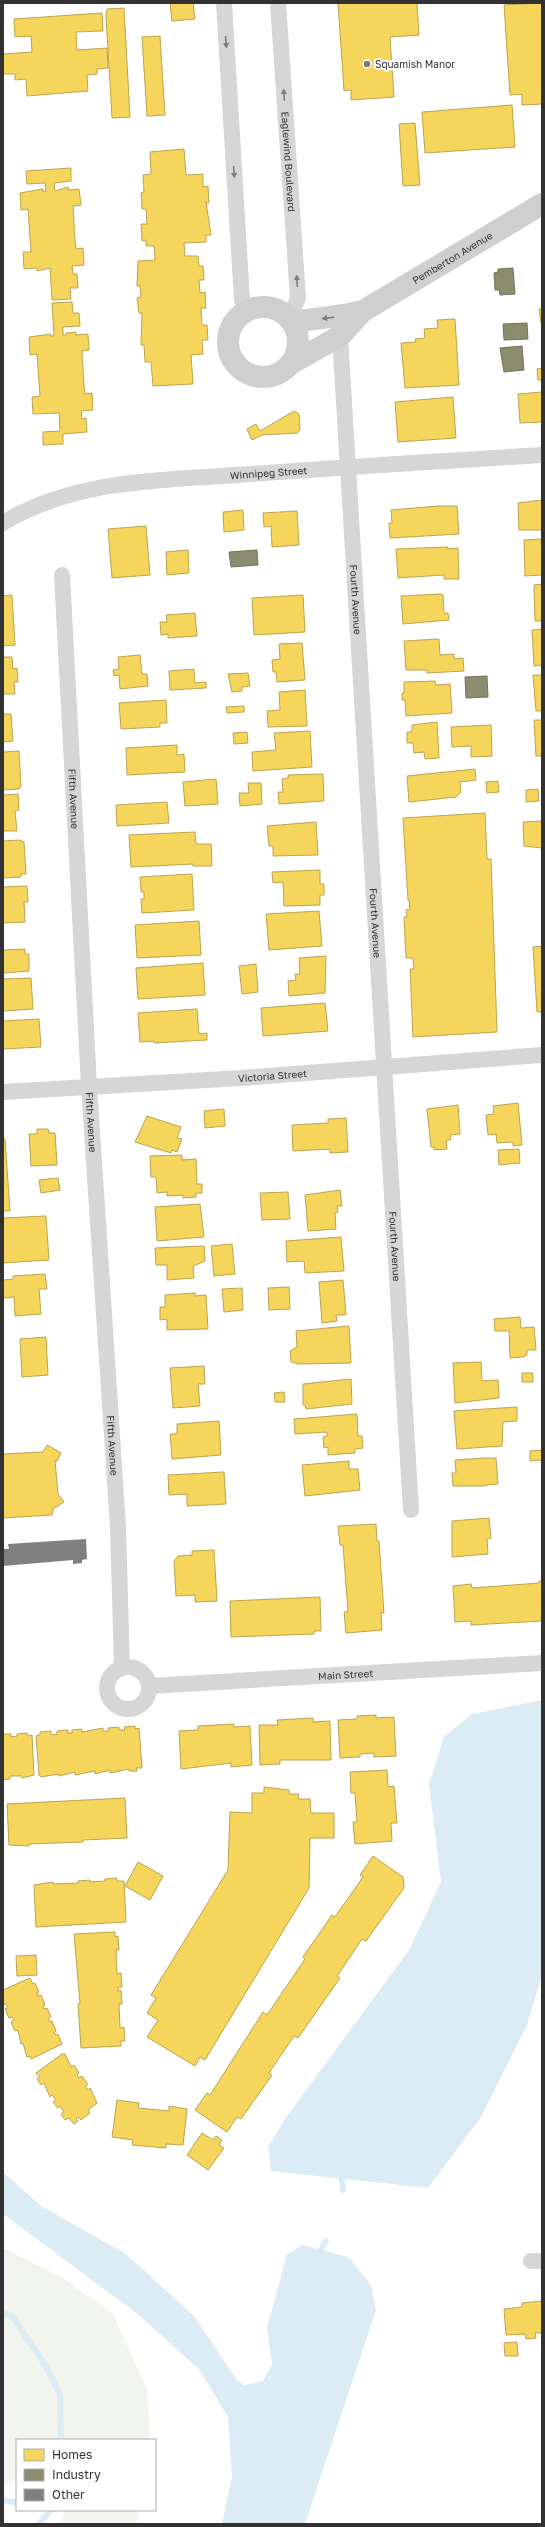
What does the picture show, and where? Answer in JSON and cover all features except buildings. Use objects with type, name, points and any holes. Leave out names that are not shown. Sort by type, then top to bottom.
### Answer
[{"type":"street","points":[[224,3],[242,300],[246,311]]},
{"type":"street","name":"Eaglewind Boulevard","points":[[278,3],[298,298],[291,320]]},
{"type":"street","name":"Pemberton Avenue","points":[[292,363],[340,336],[363,311],[542,204]]},
{"type":"street","points":[[257,307],[269,307],[280,311],[291,320],[299,342],[292,363],[276,376],[266,378],[255,377],[237,367],[231,358],[228,337],[237,318],[246,311],[257,307]]},
{"type":"street","name":"Pemberton Avenue","points":[[291,320],[363,311]]},
{"type":"street","name":"Fourth Avenue","points":[[340,336],[412,1510]]},
{"type":"street","name":"Winnipeg Street","points":[[3,523],[39,504],[95,487],[347,466],[542,456]]},
{"type":"street","name":"Fifth Avenue","points":[[62,575],[89,1086],[118,1527],[122,1668]]},
{"type":"street","name":"Victoria Street","points":[[3,1092],[386,1067],[542,1055]]},
{"type":"street","name":"Main Street","points":[[149,1686],[542,1663]]},
{"type":"street","points":[[122,1668],[136,1669],[142,1674],[149,1686],[146,1700],[141,1705],[128,1709],[115,1705],[110,1700],[107,1688],[111,1675],[122,1668]]},
{"type":"shaded area","points":[[542,1700],[542,1976],[527,2025],[481,2117],[428,2188],[271,2171],[268,2147],[287,2116],[409,1950],[441,1882],[429,1784],[444,1737],[472,1714]]},
{"type":"shaded area","points":[[3,2172],[41,2206],[126,2254],[194,2316],[237,2380],[244,2385],[263,2381],[272,2364],[267,2328],[287,2254],[303,2245],[348,2257],[371,2285],[376,2310],[305,2524],[222,2524],[232,2476],[228,2417],[199,2369],[135,2312],[3,2214]]},
{"type":"shaded area","points":[[3,2248],[60,2276],[113,2314],[147,2389],[150,2439],[16,2439],[16,2480],[3,2486]]},
{"type":"shaded area","points":[[65,2511],[139,2511],[136,2524],[61,2524]]},
{"type":"waterway","points":[[341,2171],[343,2190]]},
{"type":"waterway","points":[[317,2257],[326,2241]]},
{"type":"waterway","points":[[3,2313],[12,2316],[44,2363],[60,2394],[61,2439]]},
{"type":"waterway","points":[[3,2500],[16,2503]]},
{"type":"waterway","points":[[39,2524],[50,2511]]},
{"type":"place","name":"Squamish Manor","points":[[367,64]]}]
